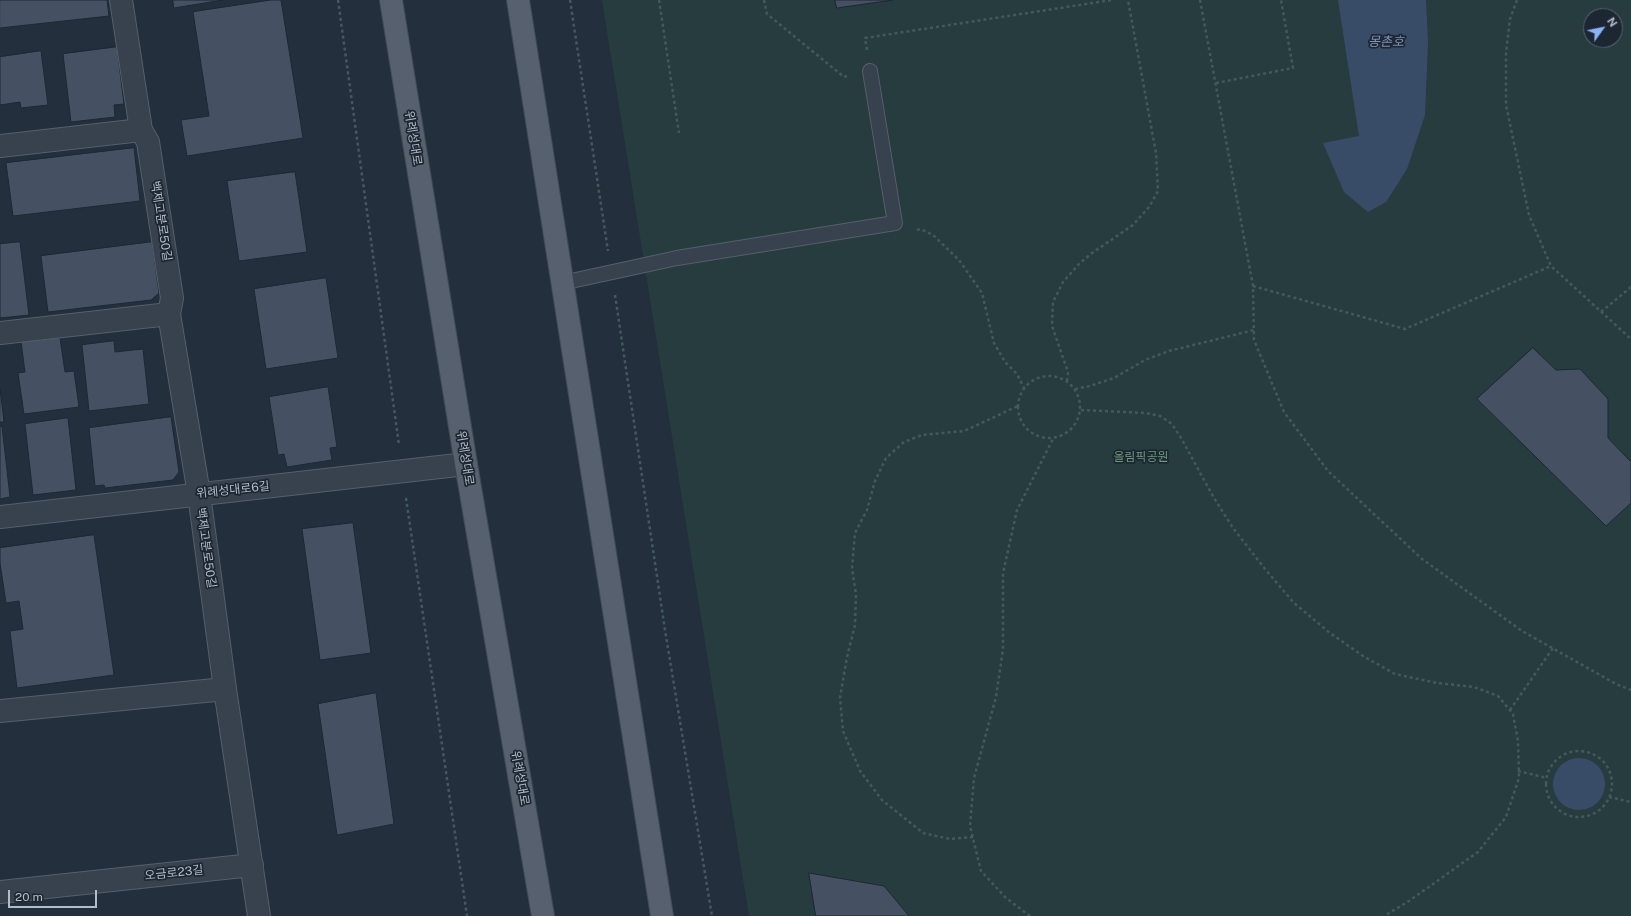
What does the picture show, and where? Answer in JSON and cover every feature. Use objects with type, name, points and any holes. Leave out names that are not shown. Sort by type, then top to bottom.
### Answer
[{"type":"main road","name":"위례성대로","points":[[391,0],[466,464],[543,916]]},
{"type":"main road","points":[[518,0],[662,916]]},
{"type":"street","name":"백제고분로50길","points":[[121,0],[141,130],[148,142],[172,298],[169,314],[199,494],[225,689],[259,916]]},
{"type":"street","points":[[0,146],[141,130]]},
{"type":"street","points":[[0,333],[169,314]]},
{"type":"street","name":"위례성대로6길","points":[[0,517],[466,464]]},
{"type":"street","points":[[0,711],[225,689]]},
{"type":"street","name":"오금로23길","points":[[0,892],[252,865]]},
{"type":"lane","points":[[562,283],[677,258],[895,223],[870,71]]},
{"type":"path","points":[[570,0],[666,630],[712,916]]},
{"type":"path","points":[[659,0],[678,133]]},
{"type":"path","points":[[764,0],[767,14],[844,77],[870,71]]},
{"type":"path","points":[[865,38],[1112,0]]},
{"type":"path","points":[[1067,381],[1068,372],[1052,326],[1053,302],[1063,282],[1079,264],[1103,244],[1116,237],[1132,225],[1149,207],[1158,191],[1156,153],[1128,0]]},
{"type":"path","points":[[1200,0],[1253,286],[1254,340],[1284,412],[1328,471],[1422,559],[1522,631],[1616,684],[1631,690]]},
{"type":"path","points":[[1216,83],[1293,68],[1281,0]]},
{"type":"path","points":[[1517,0],[1510,19],[1506,52],[1506,105],[1528,215],[1551,266],[1631,339]]},
{"type":"path","points":[[895,223],[903,232],[920,229],[933,235],[958,260],[982,293],[994,343],[1005,362],[1017,374],[1024,388]]},
{"type":"path","points":[[1253,286],[1406,329],[1551,266]]},
{"type":"path","points":[[1602,312],[1631,286]]},
{"type":"path","points":[[1075,389],[1114,378],[1145,360],[1168,351],[1254,330]]},
{"type":"path","points":[[1048,375],[1067,381],[1075,389],[1080,399],[1081,410],[1078,420],[1072,429],[1063,436],[1053,439],[1042,438],[1032,434],[1024,426],[1019,416],[1018,406],[1024,388],[1031,381],[1048,375]]},
{"type":"path","points":[[973,837],[950,840],[923,833],[882,800],[860,771],[844,731],[840,698],[846,657],[855,624],[856,594],[852,569],[856,533],[867,510],[875,481],[886,458],[904,442],[922,435],[964,431],[1018,406]]},
{"type":"path","points":[[1081,410],[1146,413],[1160,416],[1172,424],[1214,498],[1233,528],[1265,570],[1294,604],[1330,633],[1363,656],[1395,674],[1437,683],[1474,687],[1498,696],[1513,714],[1518,741],[1519,778],[1506,817],[1478,852],[1410,901],[1384,916]]},
{"type":"path","points":[[1030,916],[1006,898],[981,871],[970,826],[974,778],[996,697],[1003,649],[1004,573],[1017,510],[1053,439]]},
{"type":"path","points":[[1510,710],[1553,648]]},
{"type":"path","points":[[1583,750],[1602,759],[1612,778],[1612,789],[1609,797],[1602,808],[1593,814],[1582,817],[1571,816],[1561,811],[1553,804],[1548,794],[1546,783],[1554,762],[1562,755],[1572,751],[1583,750]]},
{"type":"path","points":[[1518,771],[1547,778]]},
{"type":"path","points":[[1609,797],[1631,802]]},
{"type":"green space","name":"올림픽공원","points":[[602,0],[1631,0],[1631,916],[749,916]]},
{"type":"water","name":"몽촌호","points":[[1338,0],[1426,0],[1428,42],[1425,115],[1407,169],[1386,202],[1368,212],[1344,192],[1323,143],[1359,136]]},
{"type":"water","points":[[1574,758],[1584,758],[1598,765],[1605,779],[1605,789],[1598,803],[1584,810],[1574,810],[1564,806],[1557,799],[1553,789],[1553,779],[1557,769],[1564,762]]},
{"type":"building","points":[[0,0],[107,0],[109,16],[0,28]]},
{"type":"building","points":[[173,0],[223,0],[174,8]]},
{"type":"building","points":[[271,0],[281,0],[303,138],[187,156],[181,120],[209,116],[193,12]]},
{"type":"building","points":[[835,0],[893,0],[837,8]]},
{"type":"building","points":[[117,47],[124,104],[114,105],[115,117],[71,122],[63,54]]},
{"type":"building","points":[[41,51],[48,105],[21,108],[20,102],[0,105],[0,57]]},
{"type":"building","points":[[134,148],[140,201],[13,216],[6,163]]},
{"type":"building","points":[[295,172],[307,252],[239,261],[227,181]]},
{"type":"building","points":[[20,242],[29,315],[0,318],[0,244]]},
{"type":"building","points":[[152,242],[159,293],[151,300],[48,312],[41,256]]},
{"type":"building","points":[[326,278],[338,358],[266,369],[254,289]]},
{"type":"building","points":[[60,338],[65,372],[74,371],[79,407],[24,414],[18,373],[25,372],[21,342]]},
{"type":"building","points":[[114,341],[115,352],[143,349],[149,404],[89,411],[82,345]]},
{"type":"building","points":[[1533,348],[1556,370],[1580,369],[1608,399],[1608,438],[1631,462],[1631,503],[1606,526],[1477,399]]},
{"type":"building","points":[[328,387],[337,447],[330,448],[332,460],[287,467],[284,454],[278,455],[269,397]]},
{"type":"building","points":[[0,388],[4,422],[0,422]]},
{"type":"building","points":[[171,417],[179,472],[173,480],[105,488],[104,485],[95,486],[89,428]]},
{"type":"building","points":[[68,418],[76,490],[33,495],[25,424]]},
{"type":"building","points":[[2,426],[10,497],[0,499],[0,427]]},
{"type":"building","points":[[353,523],[371,653],[320,660],[302,529]]},
{"type":"building","points":[[94,535],[114,675],[17,688],[10,631],[23,629],[19,601],[6,603],[0,563],[0,548]]},
{"type":"building","points":[[376,693],[394,824],[337,835],[318,704]]},
{"type":"building","points":[[809,873],[884,886],[909,916],[816,916]]}]
